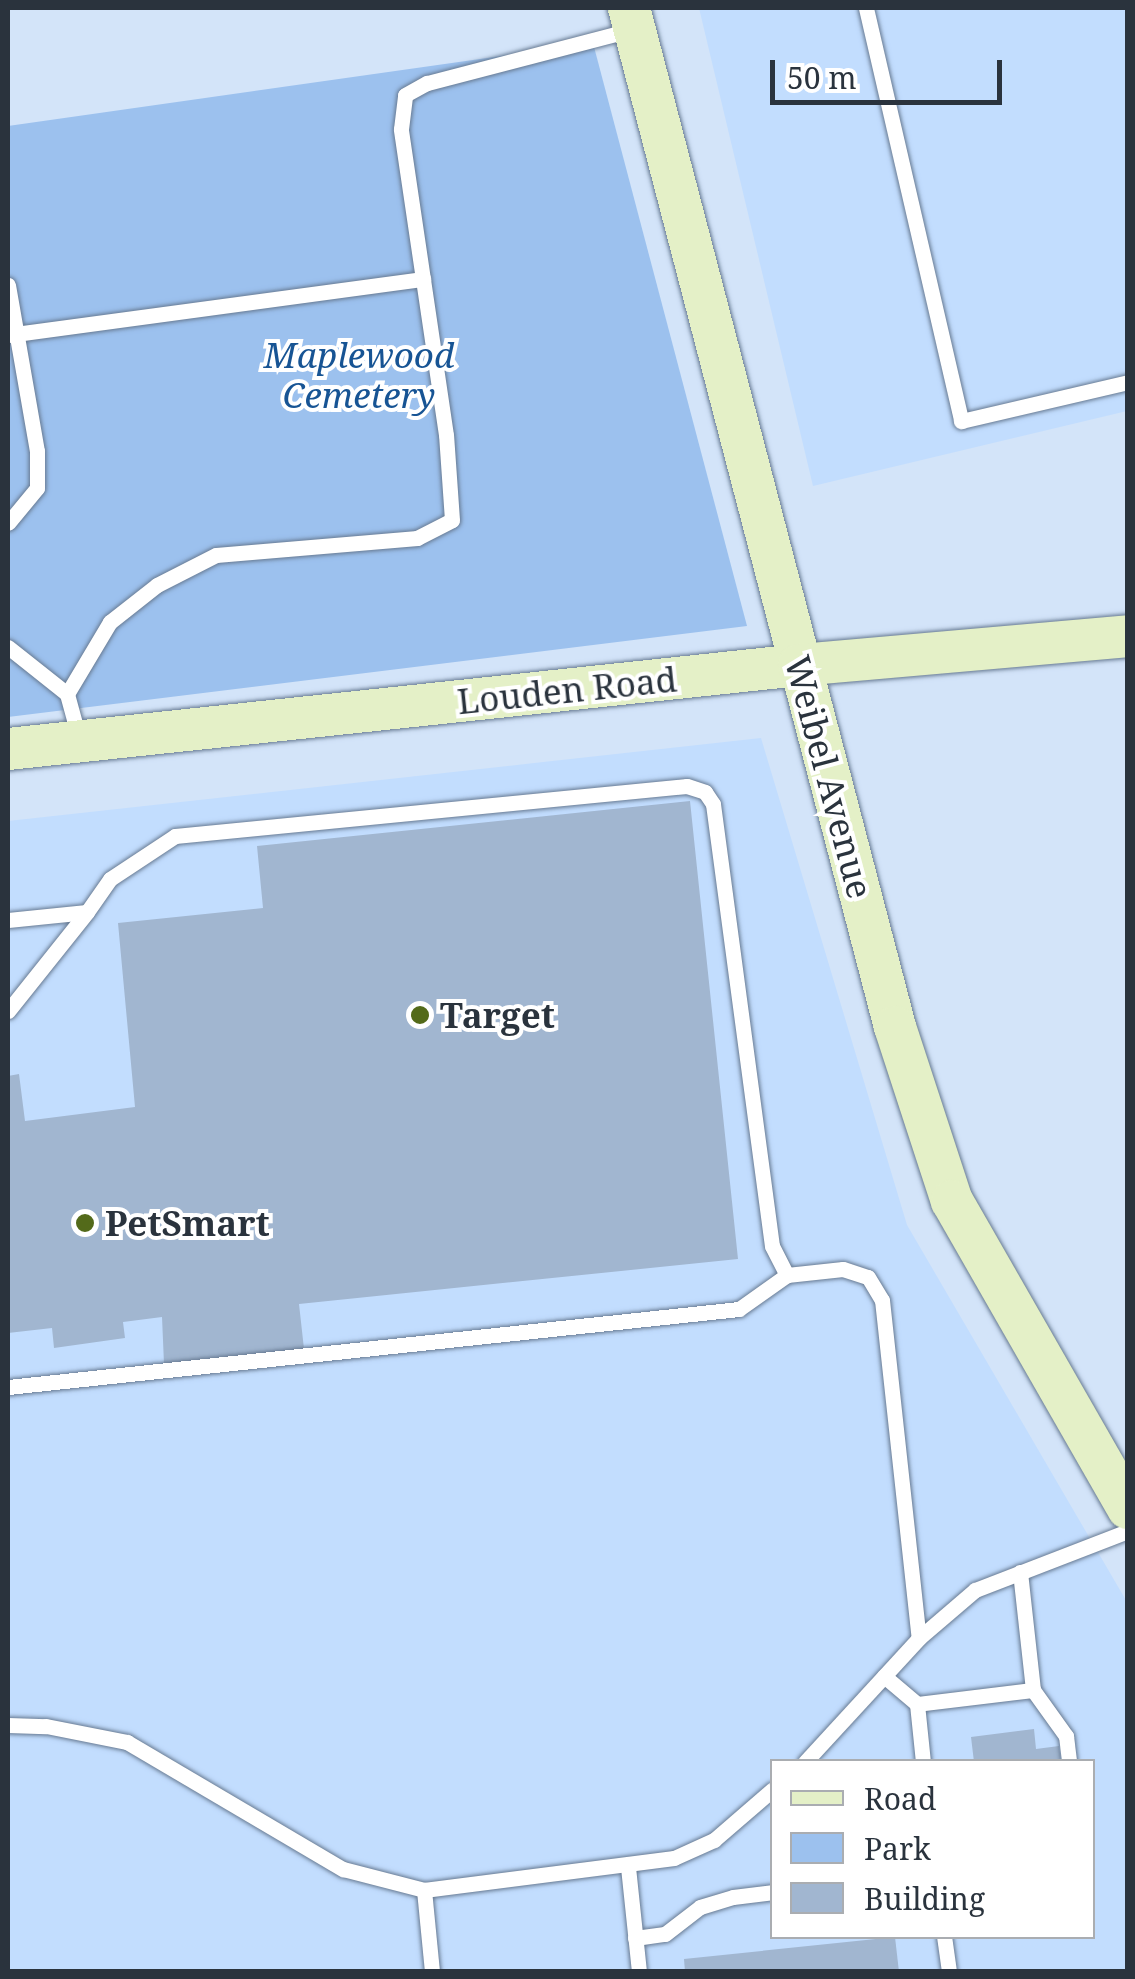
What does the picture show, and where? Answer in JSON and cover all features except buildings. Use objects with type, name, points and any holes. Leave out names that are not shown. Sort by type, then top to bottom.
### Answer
[{"type":"street","name":"Weibel Avenue","points":[[632,18],[895,1026],[952,1201],[1128,1508]]},
{"type":"street","name":"Louden Road","points":[[8,749],[799,665],[1128,636]]},
{"type":"lane","points":[[866,8],[961,421],[1128,382]]},
{"type":"lane","points":[[68,694],[110,622],[157,585],[216,555],[417,538],[452,520],[446,435],[401,129],[405,95],[427,82],[632,18]]},
{"type":"lane","points":[[12,335],[423,278]]},
{"type":"lane","points":[[8,285],[12,335],[37,451],[37,488],[8,523]]},
{"type":"lane","points":[[8,647],[68,694],[80,742]]},
{"type":"lane","points":[[8,1011],[110,879],[175,836],[687,786],[705,792],[713,804],[772,1246],[787,1275]]},
{"type":"lane","points":[[8,920],[87,912]]},
{"type":"lane","points":[[8,1387],[739,1309],[787,1275],[843,1269],[868,1278],[882,1300],[919,1638]]},
{"type":"lane","points":[[808,1759],[919,1638],[975,1590],[1128,1531]]},
{"type":"lane","points":[[1020,1572],[1032,1690],[1066,1736],[1069,1759]]},
{"type":"lane","points":[[884,1676],[917,1704],[923,1759]]},
{"type":"lane","points":[[917,1704],[1032,1690]]},
{"type":"lane","points":[[8,1725],[46,1726],[127,1742],[343,1868],[424,1890],[674,1858],[714,1840],[770,1792]]},
{"type":"lane","points":[[628,1866],[639,1972]]},
{"type":"lane","points":[[424,1890],[432,1972]]},
{"type":"lane","points":[[635,1938],[665,1934],[700,1908],[734,1896],[770,1892]]},
{"type":"lane","points":[[944,1939],[949,1972]]},
{"type":"shaded area","points":[[699,8],[1127,8],[1127,411],[813,486]]},
{"type":"shaded area","points":[[761,738],[907,1225],[1127,1602],[1127,1971],[8,1971],[8,821]]},
{"type":"green space","name":"Maplewood Cemetery","points":[[593,43],[747,626],[8,717],[8,126]]},
{"type":"place","name":"Target","points":[[420,1015]]},
{"type":"place","name":"PetSmart","points":[[85,1223]]}]
